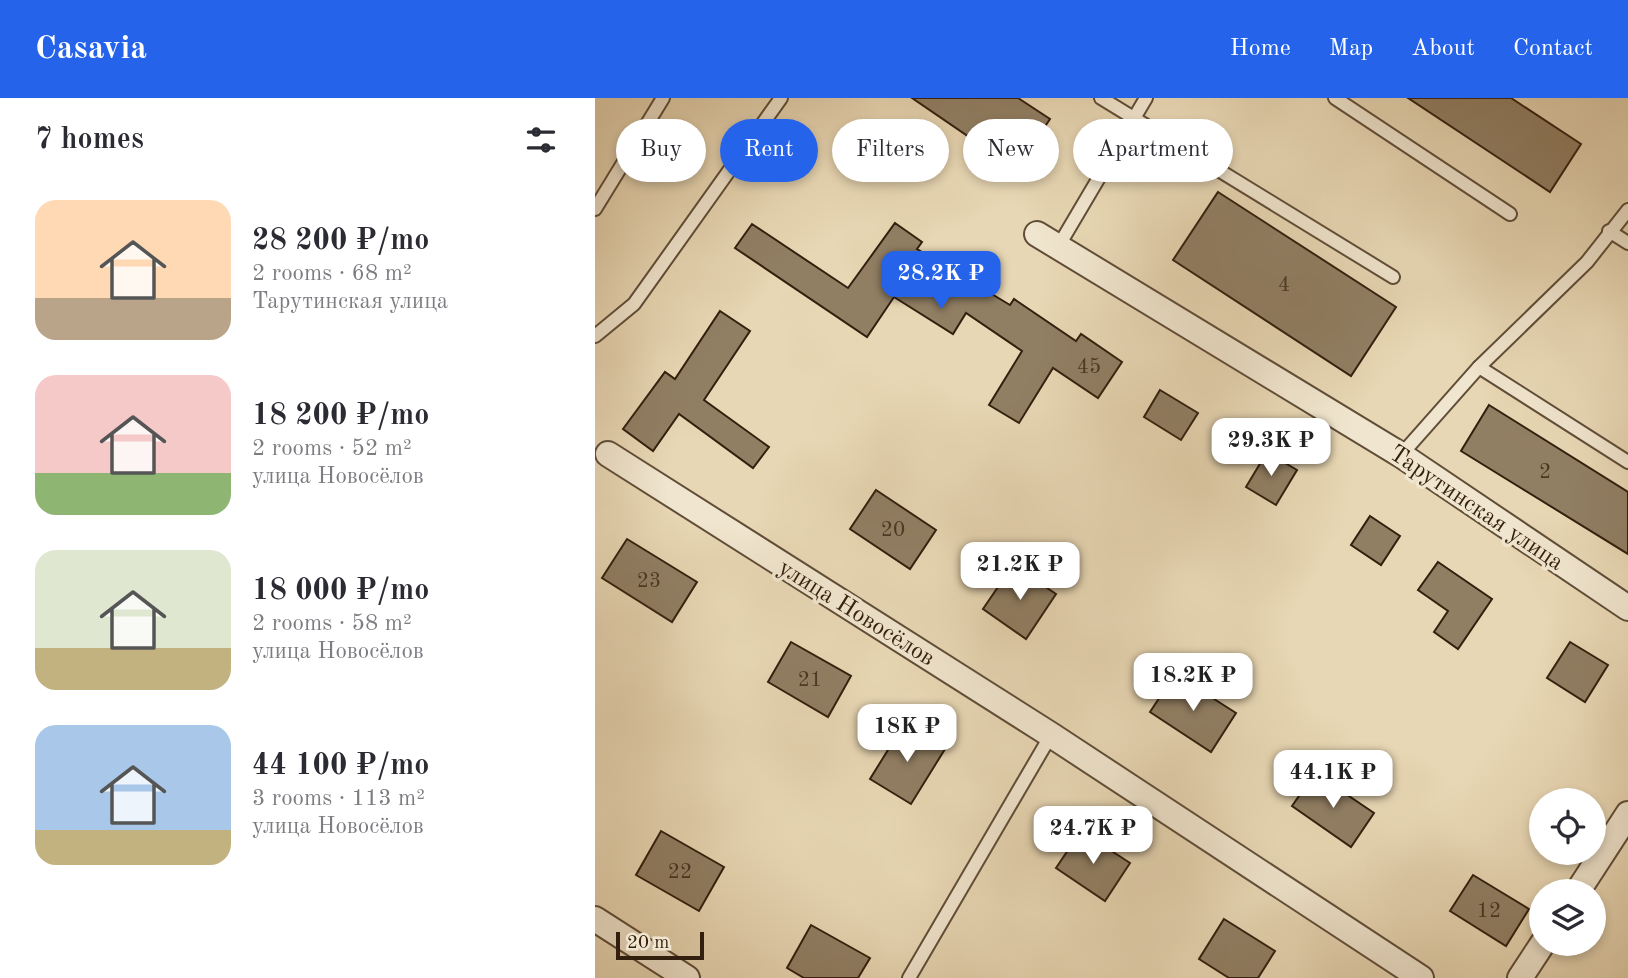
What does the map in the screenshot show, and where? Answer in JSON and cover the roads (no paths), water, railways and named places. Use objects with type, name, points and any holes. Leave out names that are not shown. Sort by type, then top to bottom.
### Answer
[{"type":"street","name":"Тарутинская улица","points":[[1037,234],[1401,455],[1628,608]]},
{"type":"street","name":"улица Новосёлов","points":[[608,454],[1051,735],[1422,978]]},
{"type":"street","points":[[1586,879],[1628,814]]},
{"type":"street","points":[[595,919],[687,978]]},
{"type":"street","points":[[1520,978],[1534,956]]},
{"type":"lane","points":[[595,209],[663,98]]},
{"type":"lane","points":[[595,336],[634,304],[781,98]]},
{"type":"lane","points":[[1101,98],[1393,277]]},
{"type":"lane","points":[[1058,247],[1146,98]]},
{"type":"lane","points":[[1335,98],[1510,214]]},
{"type":"lane","points":[[1401,455],[1479,367],[1587,262],[1628,210]]},
{"type":"lane","points":[[1609,231],[1628,243]]},
{"type":"lane","points":[[1479,367],[1628,462]]},
{"type":"lane","points":[[909,978],[1051,735]]}]
